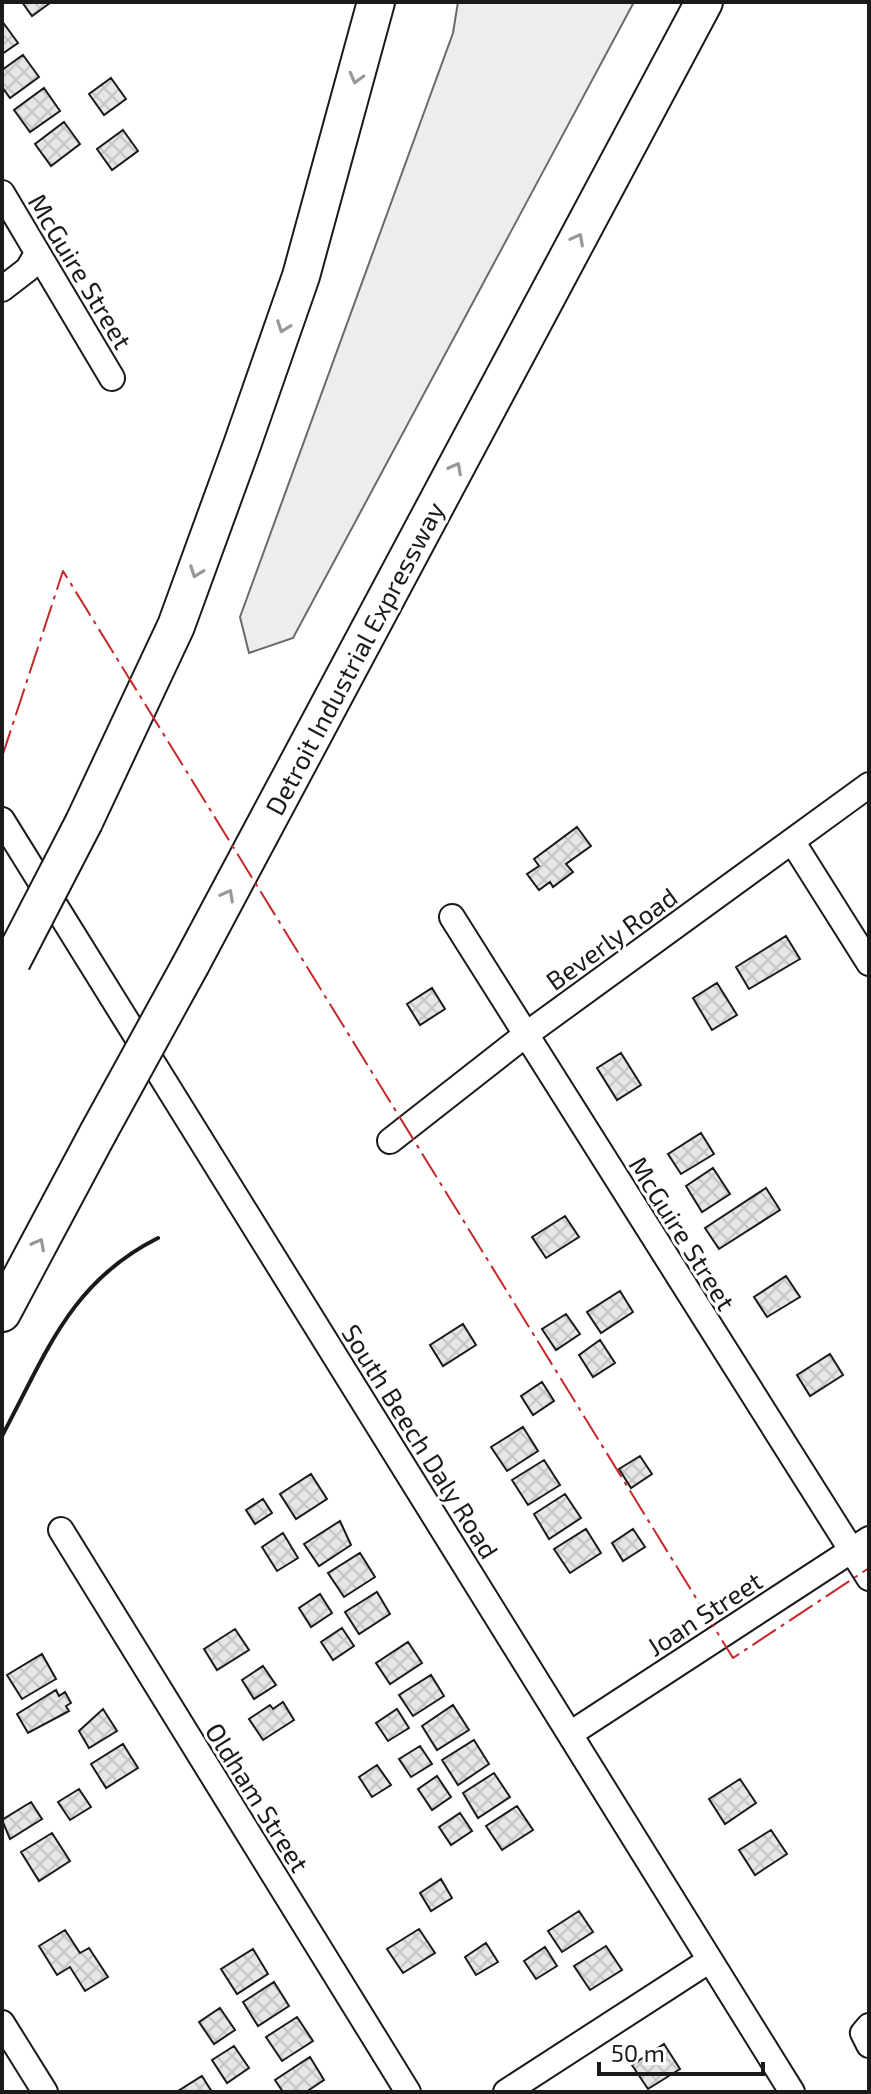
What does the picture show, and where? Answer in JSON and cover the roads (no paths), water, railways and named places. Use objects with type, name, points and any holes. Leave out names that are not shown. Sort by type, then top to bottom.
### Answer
[{"type":"highway","points":[[7,969],[84,822],[176,626],[301,276],[376,2]]},
{"type":"highway","name":"Detroit Industrial Expressway","points":[[2,1313],[704,2]]},
{"type":"street","name":"McGuire Street","points":[[2,193],[36,255],[112,378]]},
{"type":"street","points":[[2,289],[28,269],[36,255]]},
{"type":"street","name":"Beverly Road","points":[[390,1141],[524,1036],[869,785]]},
{"type":"street","name":"South Beech Daly Road","points":[[2,820],[792,2092]]},
{"type":"street","points":[[792,841],[869,963]]},
{"type":"street","name":"McGuire Street","points":[[452,917],[524,1036],[860,1545],[869,1578]]},
{"type":"street","name":"Oldham Street","points":[[61,1530],[408,2092]]},
{"type":"street","name":"Joan Street","points":[[570,1734],[860,1545]]},
{"type":"street","points":[[506,2092],[710,1960]]},
{"type":"street","points":[[2,2023],[45,2092]]},
{"type":"street","points":[[869,2026],[863,2033],[869,2045]]}]
